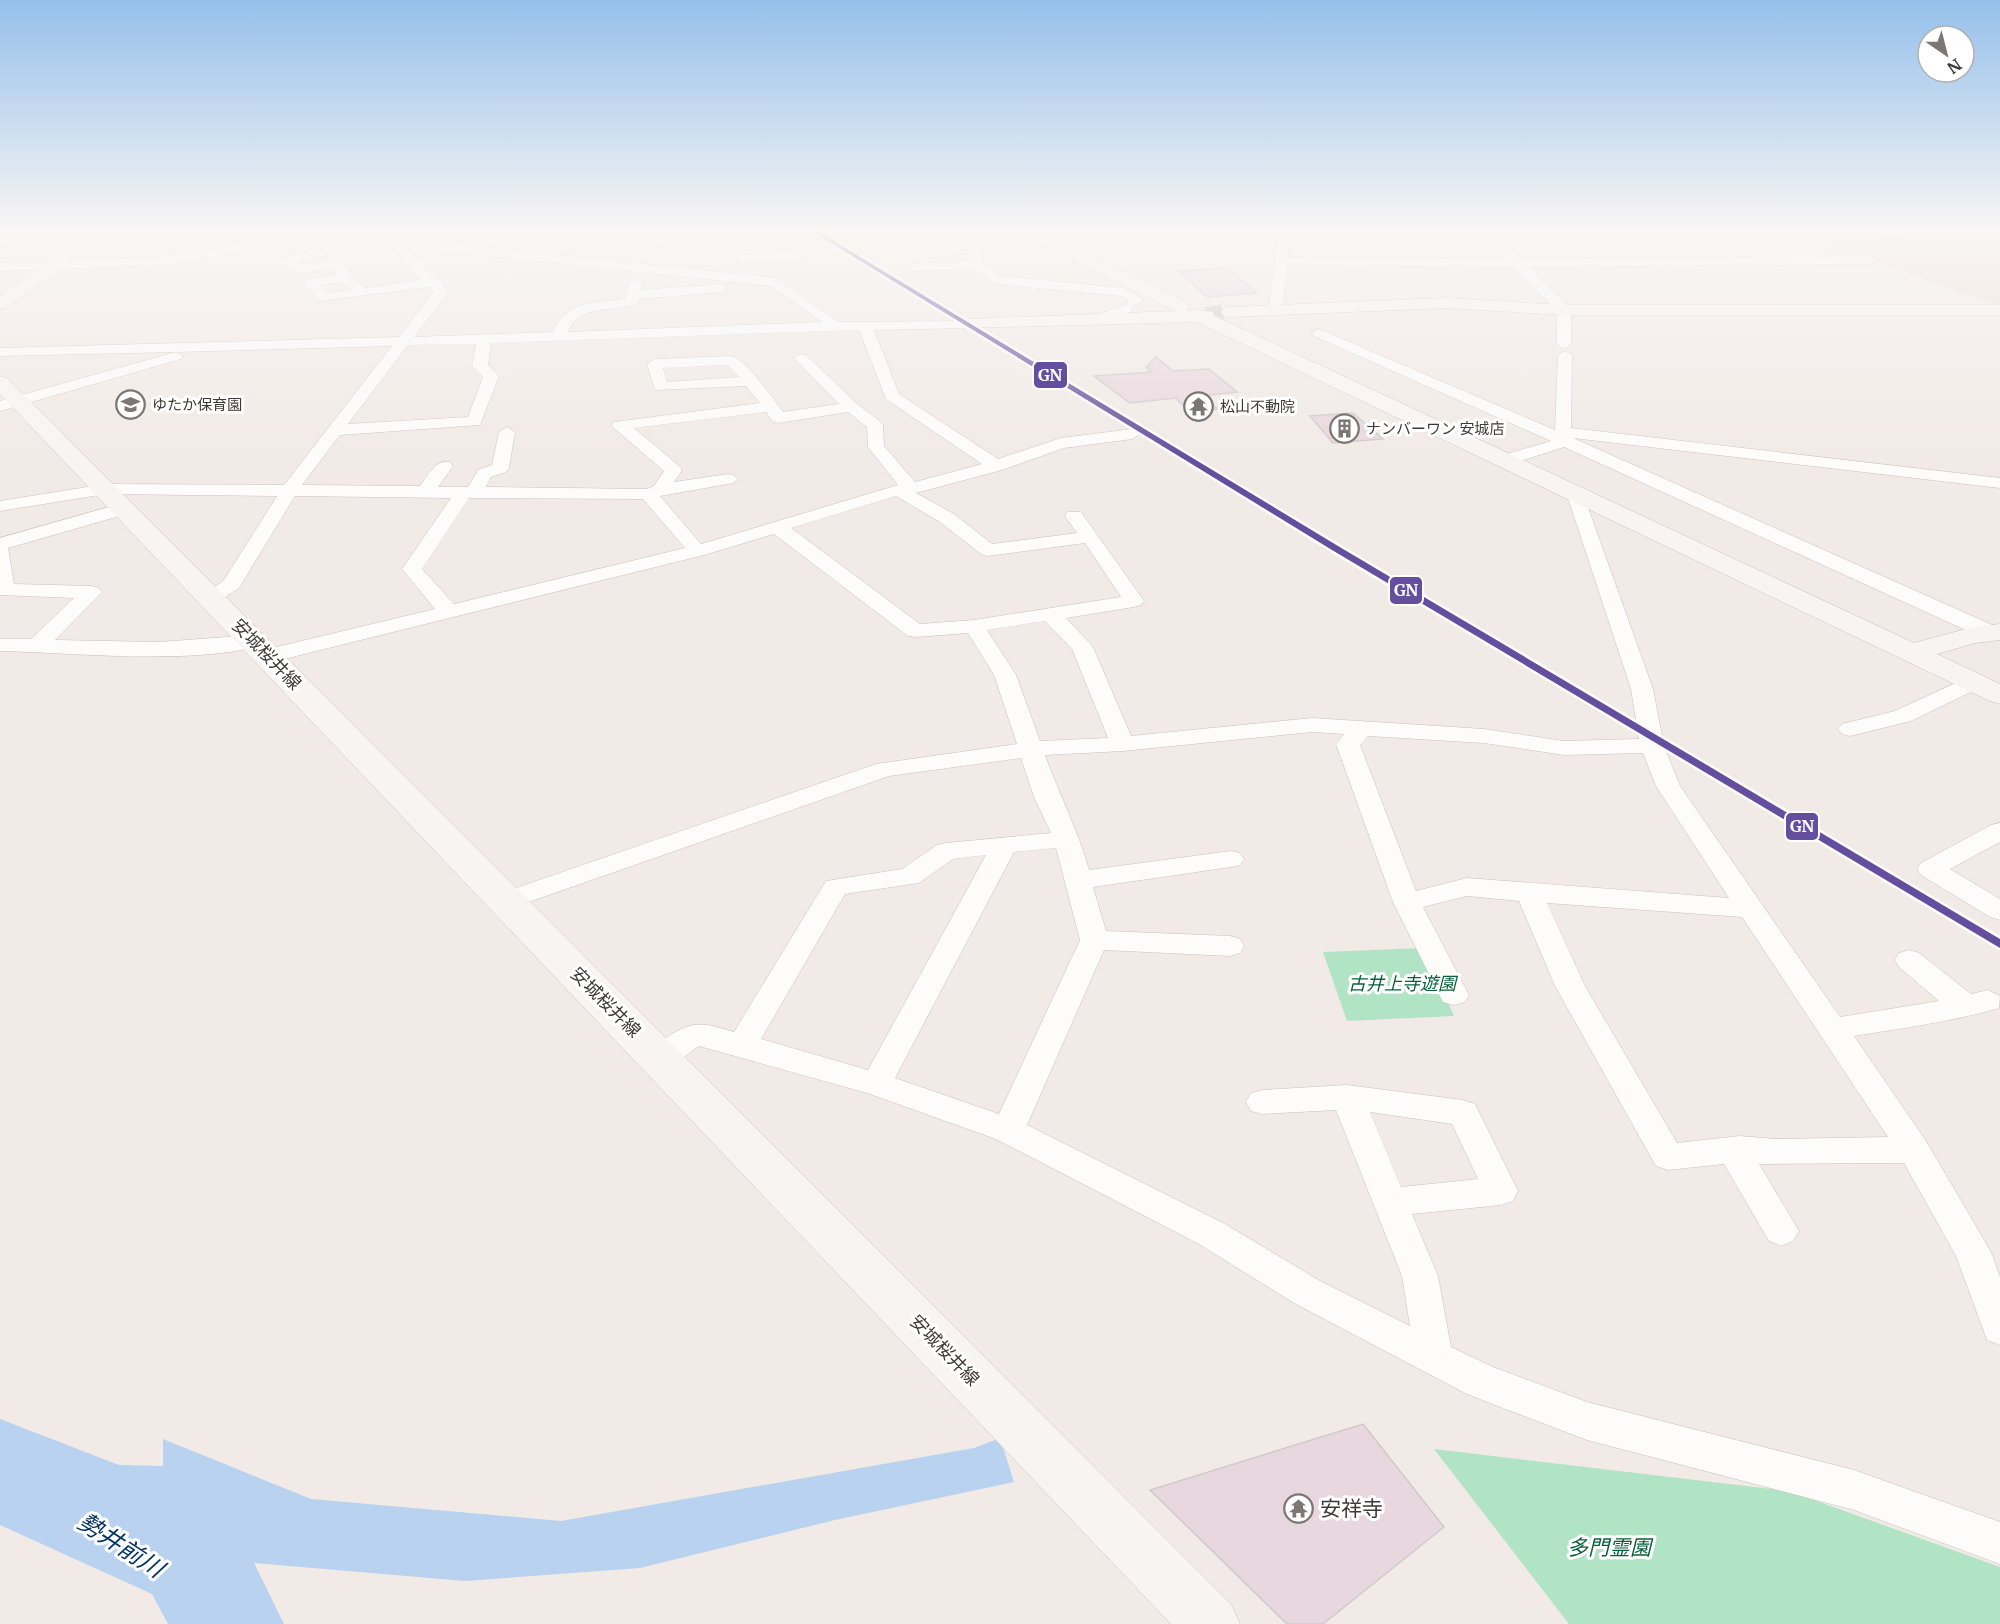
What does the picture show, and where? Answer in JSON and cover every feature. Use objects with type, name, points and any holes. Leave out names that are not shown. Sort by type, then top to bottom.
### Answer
[{"type":"street","points":[[212,597],[232,584],[290,489],[428,308]]},
{"type":"street","points":[[559,336],[566,319],[583,309],[591,308]]},
{"type":"street","points":[[811,308],[836,326]]},
{"type":"street","points":[[1101,318],[1124,308]]},
{"type":"street","points":[[1186,308],[2000,695]]},
{"type":"street","points":[[1230,312],[1310,308]]},
{"type":"street","points":[[1527,308],[1564,310],[2000,310]]},
{"type":"street","points":[[1506,460],[1557,445],[1562,436],[1564,310],[1562,308]]},
{"type":"street","points":[[0,352],[484,339],[836,326],[969,324],[1197,313]]},
{"type":"street","points":[[865,326],[892,396],[996,466]]},
{"type":"street","points":[[1319,333],[1562,436],[1995,632]]},
{"type":"street","points":[[336,430],[474,422],[491,376],[480,366],[484,339]]},
{"type":"street","points":[[6,396],[214,346]]},
{"type":"street","points":[[801,358],[851,407],[875,426],[876,447],[904,490],[947,518],[988,550],[1090,537]]},
{"type":"street","points":[[750,381],[660,387],[655,364],[731,360],[750,381],[778,418],[851,407]]},
{"type":"street","name":"安城桜井線","points":[[6,396],[115,499],[212,597],[1211,1624]]},
{"type":"street","points":[[655,492],[673,470],[620,425],[771,407]]},
{"type":"street","points":[[449,612],[412,569],[484,474],[500,468],[507,432]]},
{"type":"street","points":[[0,645],[261,648],[449,612],[697,551],[776,526],[996,466],[1061,443],[1132,434]]},
{"type":"street","points":[[1562,436],[2000,483]]},
{"type":"street","points":[[426,491],[444,466]]},
{"type":"street","points":[[0,506],[290,489],[655,492],[728,479]]},
{"type":"street","points":[[655,492],[697,551]]},
{"type":"street","points":[[1575,492],[1642,689],[1652,746],[1668,786],[1914,1150],[1973,1252],[2000,1328]]},
{"type":"street","points":[[0,544],[115,499]]},
{"type":"street","points":[[776,526],[916,631],[974,626],[1134,601],[1074,516]]},
{"type":"street","points":[[0,551],[5,590],[92,592],[37,645]]},
{"type":"street","points":[[1050,614],[1082,647],[1123,744]]},
{"type":"street","points":[[974,626],[1005,675],[1047,797],[1067,839],[1094,940],[1008,1130]]},
{"type":"street","points":[[1911,653],[1973,635],[1995,632]]},
{"type":"street","points":[[1850,729],[1903,716],[1973,682]]},
{"type":"street","points":[[506,900],[885,769],[1032,749],[1123,744],[1312,725],[1484,736],[1564,748],[1652,746]]},
{"type":"street","points":[[1363,727],[1348,744],[1407,902],[1454,994]]},
{"type":"street","points":[[2000,831],[1930,869],[2000,911]]},
{"type":"street","points":[[742,1045],[836,887],[909,877],[946,850],[1067,839]]},
{"type":"street","points":[[876,1084],[1005,845]]},
{"type":"street","points":[[1078,880],[1231,859]]},
{"type":"street","points":[[1407,902],[1467,887],[1750,908]]},
{"type":"street","points":[[1529,893],[1570,986],[1668,1157],[1733,1150],[1914,1150]]},
{"type":"street","points":[[1094,940],[1230,946]]},
{"type":"street","points":[[1832,1029],[1976,1004],[1909,960]]},
{"type":"street","points":[[661,1057],[694,1034],[742,1045],[876,1084],[934,1107],[1008,1130],[1212,1234],[1307,1292],[1479,1380],[1587,1421],[1854,1490],[2000,1543]]},
{"type":"street","points":[[1347,1097],[1420,1276],[1434,1356]]},
{"type":"street","points":[[1262,1102],[1347,1097],[1463,1113],[1501,1191],[1389,1202]]},
{"type":"street","points":[[1733,1150],[1781,1231]]},
{"type":"green space","name":"古井上寺遊園","points":[[1424,948],[1454,1016],[1347,1021],[1323,952]]},
{"type":"green space","name":"多門霊園","points":[[1434,1449],[1789,1491],[2000,1567],[2000,1624],[1569,1624]]},
{"type":"water","name":"勢井前川","points":[[0,1419],[119,1465],[163,1466],[163,1439],[311,1499],[561,1521],[974,1448],[1000,1438],[1014,1482],[835,1520],[640,1568],[465,1581],[254,1563],[284,1624],[168,1624],[152,1594],[0,1525]]},
{"type":"building","points":[[1156,357],[1173,371],[1209,369],[1237,392],[1202,396],[1218,409],[1190,413],[1176,398],[1130,403],[1094,376],[1151,372],[1146,367]]},
{"type":"building","name":"ナンバーワン 安城店","points":[[1353,413],[1383,439],[1333,443],[1310,416]]},
{"type":"building","name":"安祥寺","points":[[1363,1424],[1444,1527],[1323,1624],[1287,1624],[1150,1490]]},
{"type":"tunnel","points":[[1206,316],[1230,312]]},
{"type":"transit line","name":"GN","points":[[940,308],[1335,548],[2000,944]]},
{"type":"place","name":"ゆたか保育園","points":[[131,404]]},
{"type":"place","name":"松山不動院","points":[[1199,406]]},
{"type":"place","name":"ナンバーワン 安城店","points":[[1345,428]]},
{"type":"place","name":"安祥寺","points":[[1299,1508]]}]
